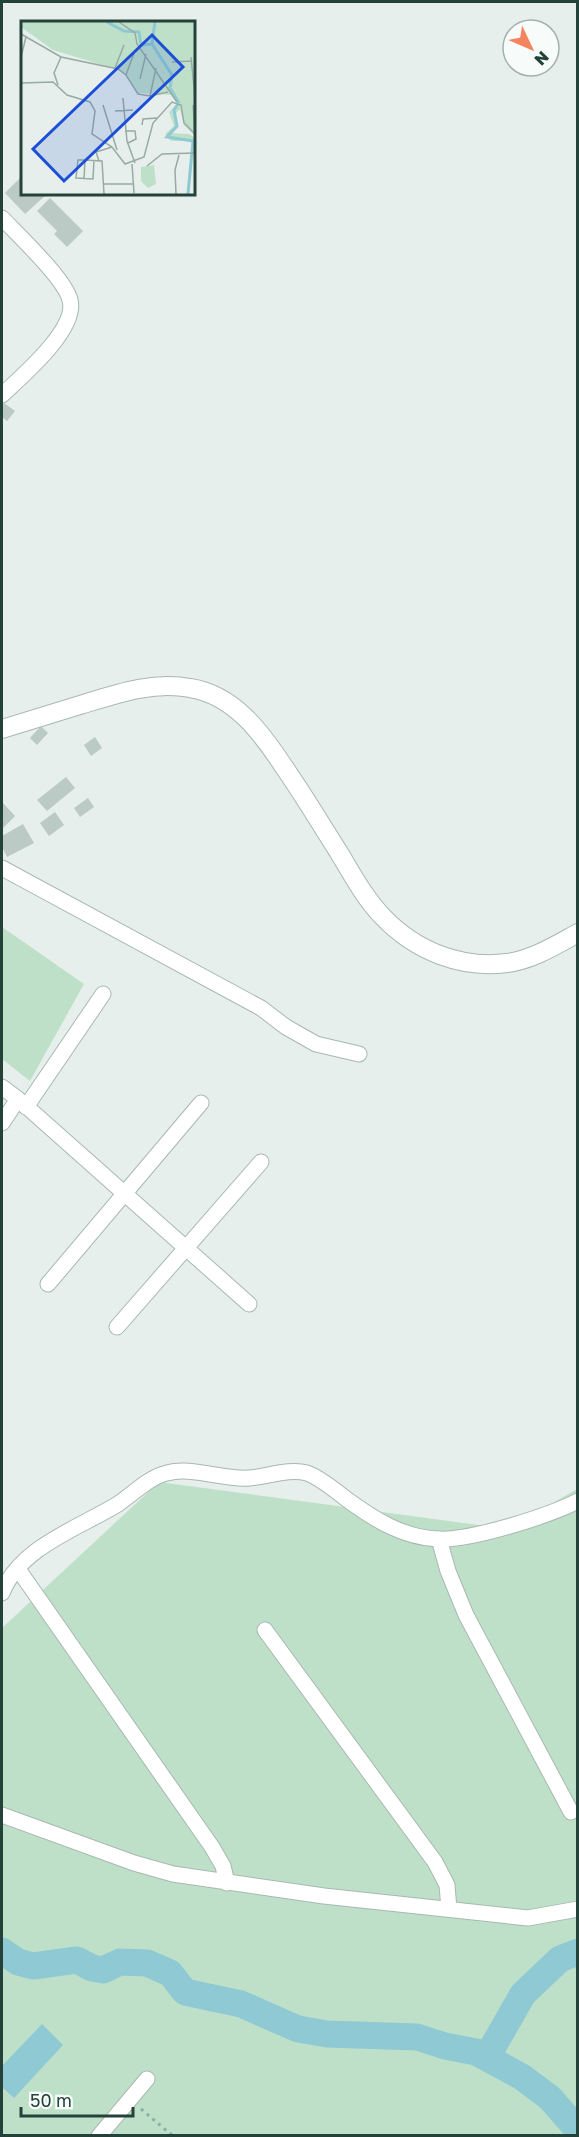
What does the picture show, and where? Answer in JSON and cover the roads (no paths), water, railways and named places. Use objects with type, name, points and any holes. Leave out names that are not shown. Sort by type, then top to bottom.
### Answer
[{"type":"street","points":[[2,218],[60,281],[71,300],[68,321],[56,340],[5,385]]},
{"type":"street","points":[[2,729],[126,691],[162,685],[192,688],[218,696],[242,712],[259,731],[299,789],[366,896],[384,918],[408,938],[430,952],[456,961],[481,964],[508,963],[534,955],[578,933]]},
{"type":"street","points":[[2,868],[261,1008],[286,1027],[316,1044],[359,1054]]},
{"type":"street","points":[[2,1123],[22,1103],[103,994]]},
{"type":"street","points":[[2,1087],[249,1304]]},
{"type":"street","points":[[48,1284],[201,1103]]},
{"type":"street","points":[[117,1327],[261,1162]]},
{"type":"street","points":[[2,1593],[5,1585],[18,1569],[62,1533],[100,1515],[152,1479],[168,1472],[247,1478],[305,1472],[320,1479],[370,1516],[404,1533],[439,1539],[480,1533],[562,1509],[578,1501]]},
{"type":"street","points":[[439,1539],[448,1571],[466,1615],[571,1812]]},
{"type":"street","points":[[18,1569],[212,1847],[223,1866],[227,1883]]},
{"type":"street","points":[[265,1630],[435,1862],[447,1885],[449,1909]]},
{"type":"street","points":[[2,1815],[134,1863],[173,1874],[227,1883],[528,1918],[578,1909]]},
{"type":"street","points":[[99,2136],[147,2079]]},
{"type":"water","points":[[42,2024],[63,2045],[14,2098],[2,2087],[2,2066]]},
{"type":"waterway","points":[[2,1951],[18,1962],[33,1966],[77,1960],[92,1968],[103,1970],[120,1962],[147,1963],[170,1973],[185,1992],[241,2004],[298,2029],[327,2034],[417,2037],[445,2046],[476,2052],[522,2077],[550,2098],[578,2130]]},
{"type":"waterway","points":[[487,2057],[523,1994],[560,1959],[578,1952]]}]
